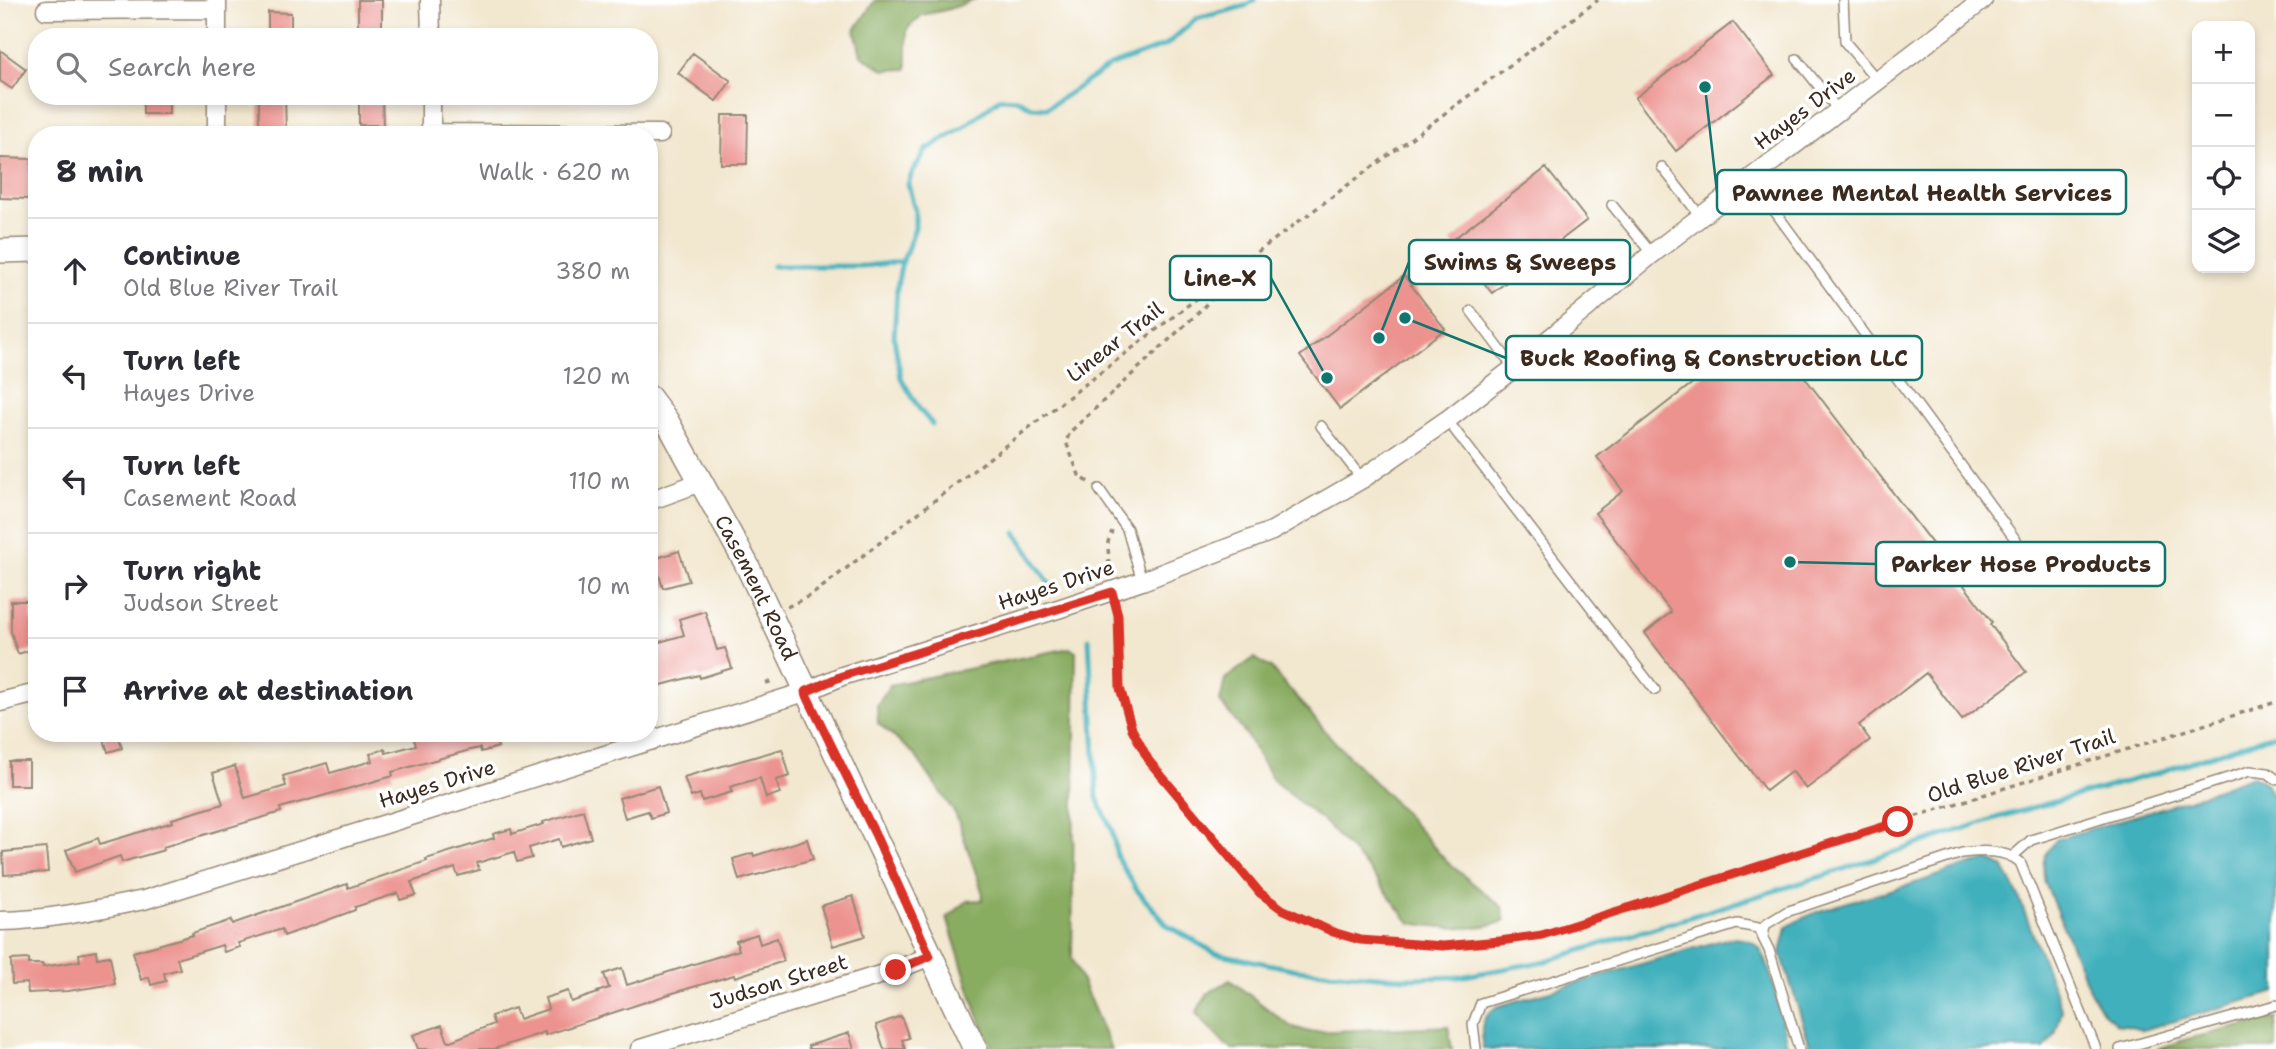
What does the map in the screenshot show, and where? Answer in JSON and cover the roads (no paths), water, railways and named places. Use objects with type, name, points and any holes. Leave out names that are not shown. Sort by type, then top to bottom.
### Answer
[{"type":"street","points":[[430,0],[431,28]]},
{"type":"street","name":"Hayes Drive","points":[[658,738],[805,692],[842,676],[1112,592],[1272,531],[1363,479],[1447,420],[1652,254],[1983,0]]},
{"type":"street","points":[[46,10],[217,5],[217,28]]},
{"type":"street","points":[[217,105],[217,126]]},
{"type":"street","points":[[431,105],[431,126]]},
{"type":"street","points":[[0,251],[28,250]]},
{"type":"street","name":"Casement Road","points":[[658,409],[746,563],[975,1049]]},
{"type":"street","points":[[658,498],[701,482]]},
{"type":"street","points":[[0,702],[28,695]]},
{"type":"street","name":"Hayes Drive","points":[[0,921],[45,919],[144,900],[646,742]]},
{"type":"street","name":"Judson Street","points":[[640,1049],[896,970],[930,956]]},
{"type":"lane","points":[[1843,0],[1845,42],[1878,82]]},
{"type":"lane","points":[[1797,59],[1839,111]]},
{"type":"lane","points":[[1662,167],[1701,217]]},
{"type":"lane","points":[[1751,179],[2021,547]]},
{"type":"lane","points":[[1612,205],[1652,254]]},
{"type":"lane","points":[[1471,311],[1514,368]]},
{"type":"lane","points":[[1447,420],[1655,690]]},
{"type":"lane","points":[[1321,426],[1363,479]]},
{"type":"lane","points":[[1099,489],[1128,528],[1142,581]]},
{"type":"lane","points":[[2013,856],[2031,840],[2250,771],[2268,773],[2276,779]]},
{"type":"lane","points":[[1763,937],[1765,925],[1786,912],[1962,853],[1986,851],[2013,856],[2020,862],[2096,1049]]},
{"type":"lane","points":[[1476,1049],[1473,1024],[1481,1003],[1737,924],[1758,928],[1763,937],[1799,1049]]},
{"type":"lane","points":[[2120,1049],[2276,1006]]},
{"type":"water","points":[[2253,776],[2266,783],[2276,803],[2276,992],[2143,1030],[2117,1024],[2102,1011],[2090,991],[2045,883],[2043,864],[2046,855],[2057,839],[2188,800]]},
{"type":"water","points":[[1988,860],[2004,868],[2018,895],[2062,1010],[2055,1035],[2044,1049],[1811,1049],[1781,953],[1787,927],[1831,907]]},
{"type":"water","points":[[1729,938],[1753,942],[1763,955],[1772,980],[1788,1049],[1483,1049],[1482,1025],[1496,1007]]},
{"type":"waterway","points":[[932,424],[920,410],[901,378],[894,338],[901,266],[915,228],[915,211],[908,184],[926,150],[964,127],[1000,98],[1017,99],[1031,107],[1047,108],[1110,66],[1166,45],[1196,19],[1245,6],[1254,0]]},
{"type":"waterway","points":[[773,266],[866,266],[903,261]]},
{"type":"waterway","points":[[1016,533],[1053,589]]},
{"type":"waterway","points":[[1089,639],[1097,798],[1112,830],[1117,857],[1136,889],[1167,925],[1215,953],[1297,970],[1405,978],[1459,977],[1546,961],[1823,876],[1996,818],[2154,774],[2276,734]]},
{"type":"place","name":"Pawnee Mental Health Services","points":[[1705,87]]},
{"type":"place","name":"Buck Roofing & Construction LLC","points":[[1405,318]]},
{"type":"place","name":"Swims & Sweeps","points":[[1379,338]]},
{"type":"place","name":"Line-X","points":[[1327,378]]},
{"type":"place","name":"Parker Hose Products","points":[[1790,562]]}]
